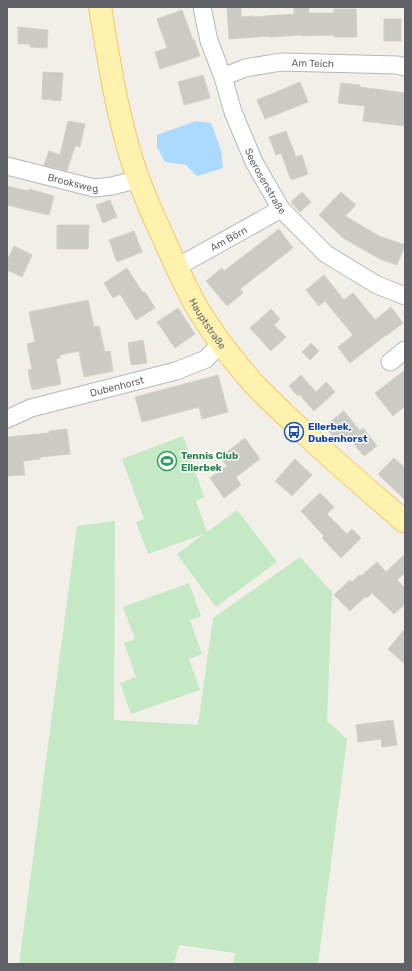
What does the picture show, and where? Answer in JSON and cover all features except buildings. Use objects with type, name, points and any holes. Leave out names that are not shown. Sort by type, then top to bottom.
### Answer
[{"type":"main road","name":"Hauptstraße","points":[[100,7],[109,63],[129,151],[153,216],[195,304],[221,343],[254,383],[274,404],[317,445],[405,522]]},
{"type":"street","name":"Seerosenstraße","points":[[202,7],[209,41],[223,77],[233,112],[254,162],[281,209],[326,254],[377,285],[405,296]]},
{"type":"street","name":"Am Teich","points":[[223,77],[245,68],[280,62],[389,65],[405,67]]},
{"type":"street","name":"Brooksweg","points":[[7,166],[94,188],[112,186],[139,179]]},
{"type":"street","name":"Am Börn","points":[[177,266],[281,209]]},
{"type":"street","name":"Dubenhorst","points":[[7,420],[31,408],[176,371],[206,359],[221,343]]},
{"type":"street","points":[[390,362],[405,350]]},
{"type":"green space","points":[[183,436],[204,497],[196,501],[207,532],[237,510],[277,562],[216,607],[177,554],[204,534],[148,554],[136,522],[144,519],[122,459]]},
{"type":"green space","points":[[115,521],[114,720],[198,725],[213,618],[300,557],[332,592],[327,721],[347,739],[318,964],[233,964],[235,953],[179,945],[174,964],[19,964],[77,526]]},
{"type":"green space","points":[[189,583],[201,616],[190,620],[202,654],[189,659],[200,690],[131,714],[120,683],[136,677],[124,643],[135,639],[123,607]]},
{"type":"water","points":[[196,121],[211,123],[221,150],[223,168],[197,176],[186,165],[165,162],[157,147],[157,135]]},
{"type":"place","name":"Ellerbek, Dubenhorst","points":[[294,432]]},
{"type":"place","name":"Tennis Club Ellerbek","points":[[167,461]]}]
